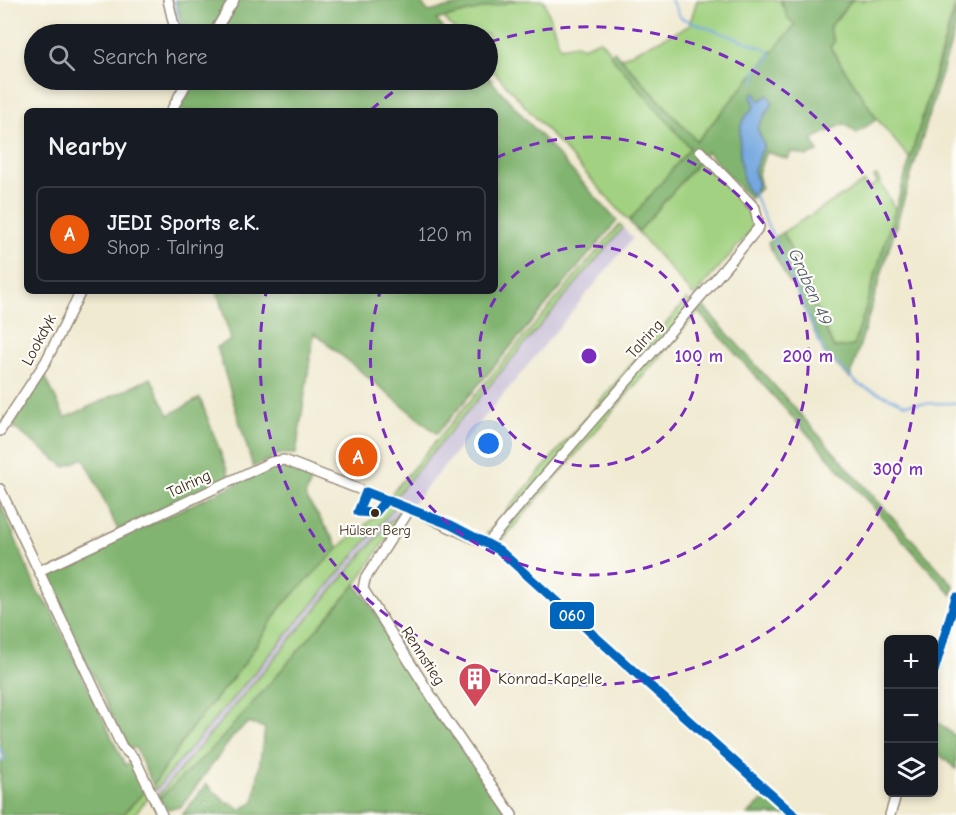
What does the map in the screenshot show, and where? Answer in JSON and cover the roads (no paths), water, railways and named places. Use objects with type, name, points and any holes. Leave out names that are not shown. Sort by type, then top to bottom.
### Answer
[{"type":"street","points":[[168,0],[174,24]]},
{"type":"street","points":[[219,24],[234,0]]},
{"type":"street","points":[[173,108],[183,90]]},
{"type":"street","name":"Talring","points":[[488,543],[552,466],[697,303],[759,227],[755,208],[700,151]]},
{"type":"street","name":"Lookdyk","points":[[0,431],[46,361],[80,294]]},
{"type":"street","name":"Talring","points":[[39,571],[278,459],[296,464],[410,509],[499,550],[794,815]]},
{"type":"street","points":[[0,489],[122,747],[135,759],[162,815]]},
{"type":"street","name":"Rennstieg","points":[[410,509],[365,579],[363,589],[446,719],[512,815]]},
{"type":"street","points":[[938,655],[956,597]]},
{"type":"street","points":[[890,815],[895,797]]},
{"type":"water","points":[[755,92],[759,101],[768,95],[773,103],[757,128],[764,145],[754,170],[758,185],[753,193],[749,193],[742,171],[740,132],[743,120],[755,106],[751,96]]},
{"type":"waterway","points":[[174,0],[180,24]]},
{"type":"waterway","name":"Graben 49","points":[[671,0],[681,18],[768,50],[771,55],[755,73],[754,82]]},
{"type":"waterway","name":"Graben 49","points":[[753,192],[824,352],[859,385],[905,404],[956,403]]},
{"type":"waterway","points":[[0,747],[5,759],[0,761]]},
{"type":"place","name":"JEDI Sports e.K.","points":[[358,457]]},
{"type":"place","name":"Hülser Berg","points":[[375,513]]},
{"type":"place","name":"Konrad-Kapelle","points":[[475,708]]}]
